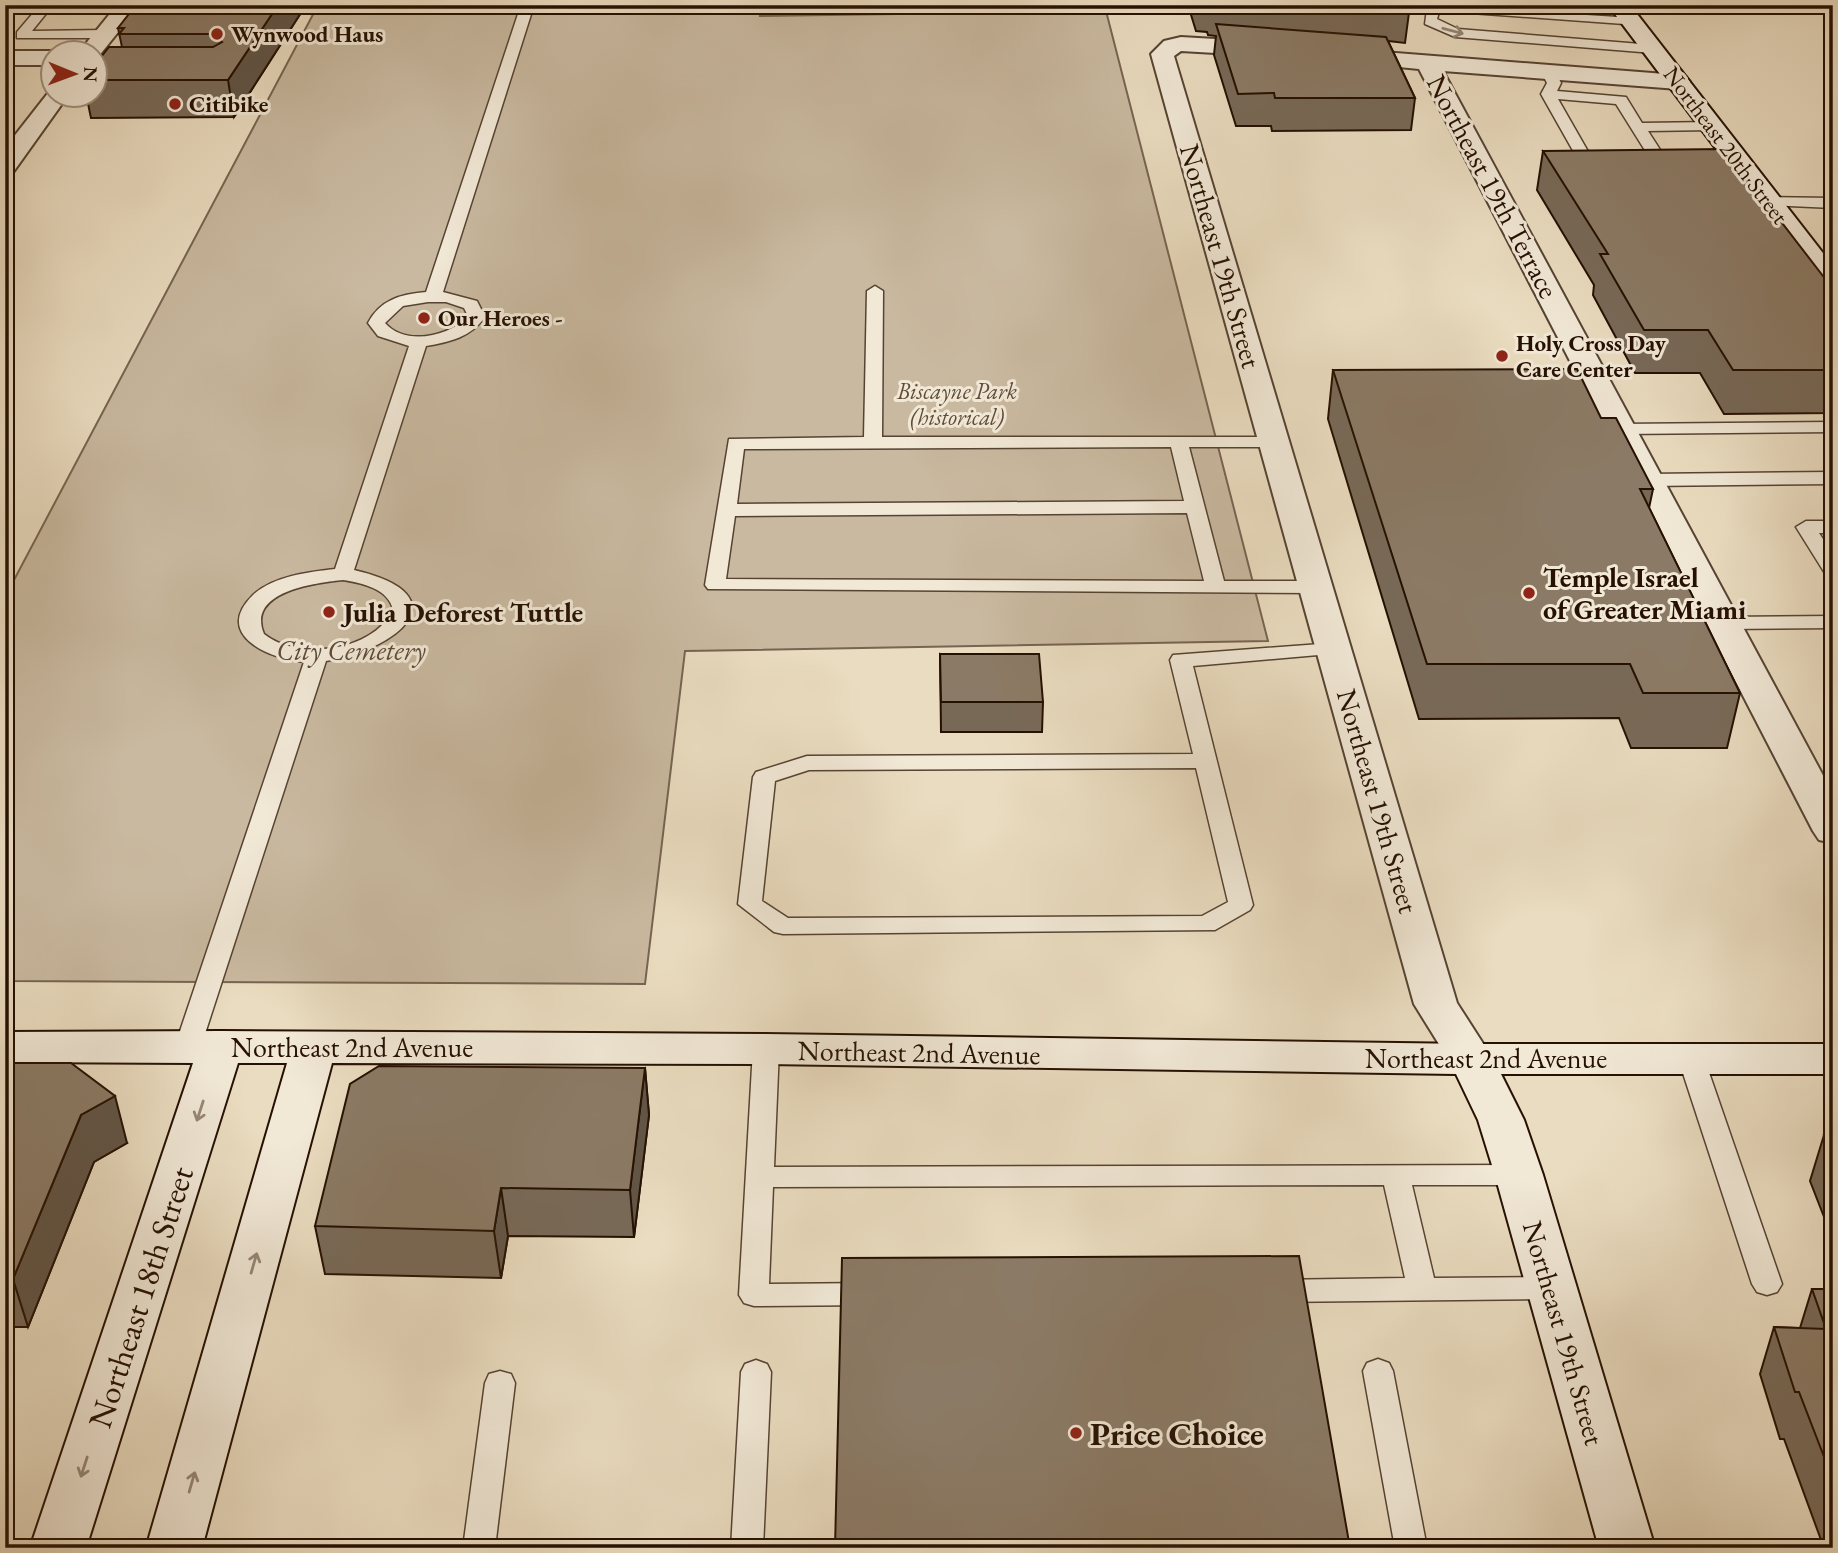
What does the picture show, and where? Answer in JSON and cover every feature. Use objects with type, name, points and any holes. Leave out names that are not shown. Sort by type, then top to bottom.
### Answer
[{"type":"street","points":[[102,38],[129,5]]},
{"type":"street","name":"Northeast 20th Street","points":[[1626,14],[1833,285]]},
{"type":"street","name":"Northeast 19th Street","points":[[1293,51],[1194,44],[1172,46],[1163,54],[1436,1004],[1471,1059],[1502,1120],[1627,1548]]},
{"type":"street","points":[[1320,54],[1427,62],[1548,83],[1678,82]]},
{"type":"street","points":[[5,58],[38,58]]},
{"type":"street","name":"Northeast 19th Terrace","points":[[1427,62],[1833,831]]},
{"type":"street","points":[[5,166],[48,108]]},
{"type":"street","name":"Northeast 18th Street","points":[[58,1548],[204,1046]]},
{"type":"street","points":[[174,1548],[314,1046]]},
{"type":"street","name":"Northeast 2nd Avenue","points":[[5,1047],[314,1046],[1471,1059],[1833,1059]]},
{"type":"lane","points":[[47,5],[22,35],[105,34]]},
{"type":"lane","points":[[433,296],[528,5]]},
{"type":"lane","points":[[1626,14],[1443,7],[1433,9],[1430,21],[1455,33],[1653,49]]},
{"type":"lane","points":[[1548,83],[1621,100],[1673,183],[1661,183]]},
{"type":"lane","points":[[1548,83],[1598,183],[1610,183]]},
{"type":"lane","points":[[1639,127],[1712,126]]},
{"type":"lane","points":[[1770,202],[1833,203]]},
{"type":"lane","points":[[873,444],[875,290]]},
{"type":"lane","points":[[433,296],[471,305],[477,317],[464,331],[419,341],[388,336],[376,323],[387,308],[416,298],[433,296]]},
{"type":"lane","points":[[343,574],[419,341]]},
{"type":"lane","points":[[1621,429],[1833,427]]},
{"type":"lane","points":[[1274,441],[736,443],[715,585],[1317,587]]},
{"type":"lane","points":[[1179,442],[1216,588]]},
{"type":"lane","points":[[1648,480],[1833,478]]},
{"type":"lane","points":[[728,510],[1196,508]]},
{"type":"lane","points":[[1833,527],[1806,527],[1833,571]]},
{"type":"lane","points":[[343,574],[366,577],[385,584],[397,594],[402,606],[398,619],[386,632],[367,643],[317,655],[272,648],[257,639],[250,628],[250,615],[259,602],[295,581],[343,574]]},
{"type":"lane","points":[[1724,623],[1833,622]]},
{"type":"lane","points":[[1206,761],[807,763],[796,766],[764,777],[750,904],[783,926],[1206,923],[1241,905],[1206,761],[1181,660],[1334,649]]},
{"type":"lane","points":[[204,1046],[317,655]]},
{"type":"lane","points":[[766,1049],[754,1295],[907,1294]]},
{"type":"lane","points":[[1691,1058],[1768,1284]]},
{"type":"lane","points":[[759,1177],[1519,1175]]},
{"type":"lane","points":[[1396,1176],[1422,1290]]},
{"type":"lane","points":[[1241,1291],[1551,1289]]},
{"type":"lane","points":[[1378,1371],[1411,1548]]},
{"type":"lane","points":[[747,1548],[755,1373]]},
{"type":"lane","points":[[479,1548],[500,1382]]},
{"type":"green space","name":"City Cemetery","points":[[318,5],[761,5],[760,16],[1106,11],[1268,641],[685,651],[645,984],[5,981],[5,597]]},
{"type":"building","name":"Wynwood Haus","points":[[136,5],[278,5],[228,80],[108,80],[109,47],[213,47],[222,42],[213,34],[119,34],[124,28],[118,28]]},
{"type":"building","points":[[1327,5],[1376,5],[1378,9]]},
{"type":"building","points":[[1216,24],[1386,37],[1415,98],[1275,98],[1274,93],[1238,94]]},
{"type":"building","points":[[1725,149],[1833,289],[1833,370],[1733,370],[1708,330],[1644,330],[1600,254],[1608,254],[1543,151]]},
{"type":"building","name":"Temple Israel of Greater Miami","points":[[1577,369],[1601,418],[1616,418],[1653,489],[1640,489],[1740,693],[1643,693],[1630,664],[1427,664],[1333,370]]},
{"type":"building","points":[[940,654],[1039,654],[1043,702],[941,702]]},
{"type":"building","points":[[5,1063],[71,1063],[115,1096],[81,1115],[13,1279],[5,1279]]},
{"type":"building","points":[[379,1066],[645,1068],[630,1190],[501,1188],[494,1231],[315,1226],[350,1084]]},
{"type":"building","points":[[1824,1135],[1833,1135],[1833,1157]]},
{"type":"building","name":"Price Choice","points":[[1299,1256],[1350,1548],[835,1548],[842,1258]]},
{"type":"building","points":[[1812,1289],[1833,1289],[1833,1480],[1799,1392],[1795,1392],[1774,1327],[1826,1329]]},
{"type":"place","name":"Wynwood Haus","points":[[217,34]]},
{"type":"place","name":"Citibike","points":[[175,104]]},
{"type":"place","name":"Our Heroes -","points":[[424,318]]},
{"type":"place","name":"Holy Cross Day Care Center","points":[[1502,356]]},
{"type":"place","name":"Temple Israel of Greater Miami","points":[[1529,593]]},
{"type":"place","name":"Julia Deforest Tuttle","points":[[329,612]]},
{"type":"place","name":"Price Choice","points":[[1076,1433]]},
{"type":"park label","name":"Biscayne Park (historical)","points":[[957,404]]}]
